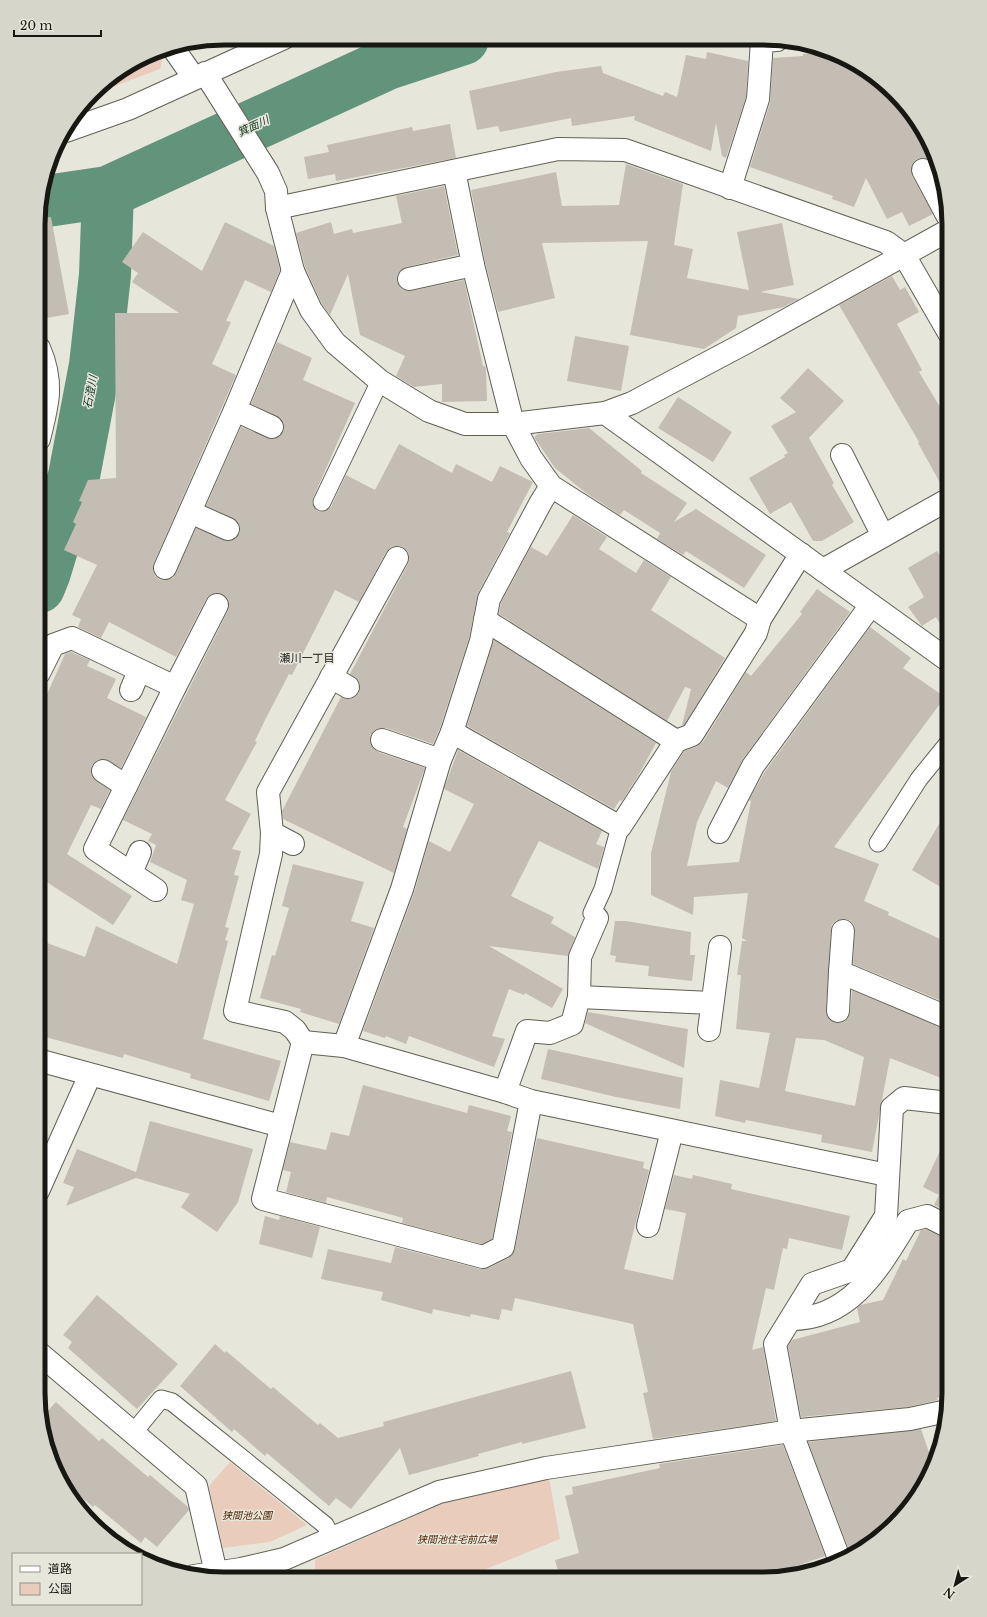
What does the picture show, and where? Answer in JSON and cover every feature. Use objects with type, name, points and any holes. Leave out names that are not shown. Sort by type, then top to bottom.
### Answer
[{"type":"street","points":[[73,129],[204,79],[270,45]]},
{"type":"street","points":[[730,188],[758,99],[762,45]]},
{"type":"street","points":[[177,52],[204,79],[268,173],[276,191],[277,208],[293,271],[311,310],[335,343],[380,381],[429,411],[465,424],[513,424],[605,413],[632,403],[747,342],[942,234]]},
{"type":"street","points":[[277,208],[558,149],[625,150],[886,242],[904,255],[942,321]]},
{"type":"street","points":[[923,170],[940,202]]},
{"type":"street","points":[[454,171],[473,265],[513,424],[531,458],[551,486],[760,619]]},
{"type":"street","points":[[409,279],[473,265]]},
{"type":"street","points":[[165,568],[235,410],[293,271]]},
{"type":"street","points":[[45,361],[47,365],[49,401],[45,416]]},
{"type":"street","points":[[235,410],[272,427]]},
{"type":"street","points":[[605,413],[942,656]]},
{"type":"street","points":[[842,455],[883,536]]},
{"type":"street","points":[[344,1046],[402,889],[440,760],[452,732],[481,641],[489,599],[551,486]]},
{"type":"street","points":[[823,570],[942,503]]},
{"type":"street","points":[[190,512],[228,529]]},
{"type":"street","points":[[452,732],[620,827],[676,741],[692,735],[756,633],[760,619],[801,554]]},
{"type":"street","points":[[396,558],[340,682],[268,792],[272,833],[271,854],[235,1011],[285,1022],[295,1030],[303,1042],[263,1199],[484,1257],[503,1247],[531,1101]]},
{"type":"street","points":[[156,890],[95,849],[175,687],[218,605]]},
{"type":"street","points":[[719,832],[753,766],[871,605]]},
{"type":"street","points":[[485,620],[676,741]]},
{"type":"street","points":[[45,661],[53,645],[72,638],[135,680],[175,687]]},
{"type":"street","points":[[382,740],[440,760]]},
{"type":"street","points":[[103,771],[126,786]]},
{"type":"street","points":[[272,833],[293,844]]},
{"type":"street","points":[[131,873],[140,852]]},
{"type":"street","points":[[505,1092],[527,1031],[550,1033],[572,1024],[579,997],[580,956],[597,918]]},
{"type":"street","points":[[838,1010],[843,931]]},
{"type":"street","points":[[708,1030],[720,947]]},
{"type":"street","points":[[840,972],[942,1015]]},
{"type":"street","points":[[579,997],[712,1003]]},
{"type":"street","points":[[303,1042],[344,1046],[505,1092],[531,1101],[887,1175]]},
{"type":"street","points":[[45,1062],[281,1126]]},
{"type":"street","points":[[45,1175],[90,1075]]},
{"type":"street","points":[[838,1555],[791,1431],[776,1344],[812,1284],[852,1270],[886,1216],[887,1175],[892,1108],[904,1098],[942,1102]]},
{"type":"street","points":[[648,1226],[672,1131]]},
{"type":"street","points":[[791,1319],[808,1319],[832,1309],[858,1293],[876,1272],[908,1221],[927,1216],[942,1224]]},
{"type":"street","points":[[45,1358],[196,1486],[216,1572]]},
{"type":"street","points":[[244,1572],[284,1559],[439,1492],[546,1468],[791,1431],[910,1419],[941,1413]]},
{"type":"lane","points":[[322,502],[380,381]]},
{"type":"lane","points":[[878,843],[919,779],[942,751]]},
{"type":"lane","points":[[597,918],[592,913],[603,889],[620,827]]},
{"type":"lane","points":[[133,1433],[161,1399],[172,1402],[325,1525],[332,1538]]},
{"type":"green space","points":[[163,56],[160,69],[107,89],[135,69]]},
{"type":"green space","name":"狭間池公園","points":[[230,1462],[307,1525],[270,1542],[223,1548],[209,1486]]},
{"type":"green space","name":"狭間池住宅前広場","points":[[549,1478],[560,1539],[479,1572],[315,1572],[315,1560],[448,1501]]},
{"type":"building","points":[[707,52],[748,61],[746,97],[726,158],[722,156],[716,123],[711,151],[634,120],[635,116],[572,126],[571,118],[500,132],[498,126],[477,130],[469,91],[556,72],[601,66],[603,73],[663,96],[665,92],[677,97],[686,55],[706,59]]},
{"type":"building","points":[[815,53],[852,69],[872,82],[905,115],[918,135],[929,160],[924,158],[917,159],[913,163],[911,169],[912,176],[933,214],[909,226],[902,212],[887,219],[866,178],[854,207],[832,199],[833,196],[750,167],[770,103],[773,58],[803,56],[803,54]]},
{"type":"building","points":[[450,124],[456,158],[336,181],[335,174],[308,179],[304,157],[329,152],[327,145],[412,127],[413,131]]},
{"type":"building","points":[[626,164],[683,184],[674,245],[693,249],[687,278],[749,290],[737,232],[782,223],[794,285],[760,292],[799,299],[784,307],[738,316],[736,328],[704,349],[630,335],[648,241],[542,243],[555,298],[498,312],[485,262],[471,190],[556,172],[562,206],[619,205]]},
{"type":"building","points":[[444,186],[458,255],[406,267],[397,275],[397,281],[400,288],[406,291],[411,291],[464,280],[483,366],[485,366],[486,370],[487,401],[442,402],[442,384],[414,387],[396,376],[405,356],[360,335],[348,274],[330,315],[322,304],[305,267],[296,233],[331,222],[334,234],[352,229],[353,233],[402,223],[396,196]]},
{"type":"building","points":[[51,217],[69,314],[47,318],[45,307],[45,218]]},
{"type":"building","points":[[225,222],[274,246],[280,270],[271,292],[245,280],[226,321],[231,322],[212,364],[236,375],[154,563],[153,570],[155,576],[160,580],[173,578],[196,528],[229,541],[235,539],[239,534],[240,527],[238,521],[206,506],[241,427],[273,439],[279,437],[283,432],[284,425],[282,419],[251,404],[277,342],[312,358],[303,380],[355,403],[313,498],[312,503],[317,511],[323,512],[331,507],[346,475],[375,490],[399,444],[452,473],[456,464],[492,482],[500,466],[533,482],[507,532],[510,533],[478,593],[469,638],[440,728],[433,744],[386,728],[379,728],[370,736],[370,743],[378,752],[425,768],[403,827],[407,829],[394,873],[283,819],[282,811],[341,697],[348,699],[354,698],[359,693],[359,681],[350,674],[408,564],[408,552],[403,547],[391,547],[386,552],[359,602],[335,590],[292,675],[289,674],[255,741],[257,742],[225,800],[251,814],[232,849],[241,851],[234,875],[239,876],[225,927],[229,928],[225,940],[228,941],[203,1039],[281,1061],[269,1101],[190,1078],[191,1074],[124,1054],[123,1058],[45,1037],[45,942],[85,957],[96,926],[177,964],[194,904],[181,900],[187,880],[150,862],[156,845],[148,841],[152,834],[123,820],[228,611],[228,599],[223,594],[217,593],[211,594],[206,599],[176,657],[109,622],[101,638],[78,627],[81,619],[72,615],[97,565],[64,550],[76,524],[73,522],[82,502],[79,501],[88,480],[116,478],[115,313],[179,313],[132,282],[138,273],[122,262],[143,232],[202,271]]},
{"type":"building","points":[[892,276],[900,290],[905,287],[919,312],[897,324],[922,370],[919,372],[942,410],[942,486],[918,443],[919,442],[839,305]]},
{"type":"building","points":[[575,336],[629,346],[621,391],[567,381]]},
{"type":"building","points":[[808,368],[844,401],[809,438],[834,483],[832,485],[854,522],[822,541],[813,541],[791,502],[770,514],[749,478],[785,457],[784,455],[788,453],[771,426],[796,412],[780,398]]},
{"type":"building","points":[[678,397],[732,432],[713,462],[658,428]]},
{"type":"building","points":[[589,428],[642,471],[641,473],[687,503],[674,522],[696,509],[766,555],[744,588],[686,551],[683,555],[657,539],[660,533],[624,510],[620,515],[586,493],[555,468],[534,437],[538,434]]},
{"type":"building","points":[[573,515],[607,537],[599,549],[636,573],[644,560],[671,577],[651,610],[725,658],[684,725],[682,725],[691,689],[685,687],[667,721],[499,614],[501,603],[531,547],[547,556]]},
{"type":"building","points":[[937,551],[942,559],[942,627],[936,617],[922,626],[908,607],[924,597],[908,568]]},
{"type":"building","points":[[817,589],[850,612],[743,759],[728,788],[716,781],[697,822],[687,866],[739,862],[751,801],[749,800],[764,773],[870,627],[911,658],[903,668],[942,695],[942,701],[834,847],[879,864],[864,901],[889,912],[888,915],[942,940],[942,1001],[853,964],[854,925],[850,920],[844,919],[837,920],[832,924],[826,1010],[827,1016],[831,1021],[838,1023],[844,1022],[848,1018],[852,990],[942,1027],[942,1078],[890,1058],[872,1152],[821,1142],[822,1135],[746,1120],[745,1123],[715,1116],[720,1080],[759,1088],[770,1033],[736,1029],[741,975],[737,975],[742,941],[747,941],[742,938],[748,893],[694,897],[693,915],[651,895],[651,853],[671,772],[684,751],[696,747],[703,742],[746,672],[751,676],[802,614],[800,612]],"holes":[[[796,1038],[824,1040],[864,1057],[855,1106],[785,1091]]]},
{"type":"building","points":[[494,640],[656,743],[638,776],[622,801],[620,800],[614,809],[467,726]]},
{"type":"building","points":[[71,652],[90,660],[87,666],[116,679],[107,698],[146,717],[121,768],[104,759],[97,760],[92,765],[92,777],[110,790],[101,809],[91,805],[67,854],[132,896],[113,925],[45,881],[45,699],[65,654]]},
{"type":"building","points":[[458,750],[602,831],[596,844],[604,847],[598,869],[539,841],[511,896],[554,917],[551,923],[575,937],[568,956],[489,946],[563,989],[552,1008],[525,993],[524,995],[509,989],[492,1036],[505,1039],[494,1067],[409,1036],[406,1044],[386,1036],[385,1038],[363,1031],[414,893],[429,841],[450,852],[474,804],[444,789]]},
{"type":"building","points":[[942,819],[942,888],[912,870]]},
{"type":"building","points":[[293,864],[364,882],[351,921],[374,928],[339,1024],[300,1012],[301,1009],[260,998],[272,955],[275,956],[289,908],[282,906]]},
{"type":"building","points":[[615,921],[626,921],[691,932],[690,955],[695,955],[692,981],[648,976],[649,966],[615,962],[616,956],[610,955]]},
{"type":"building","points":[[588,1012],[688,1029],[684,1068],[585,1023]]},
{"type":"building","points":[[548,1049],[683,1078],[680,1109],[616,1097],[541,1079]]},
{"type":"building","points":[[363,1085],[467,1113],[469,1105],[511,1116],[507,1131],[512,1132],[492,1239],[482,1244],[402,1223],[403,1218],[327,1197],[326,1203],[286,1192],[291,1172],[283,1170],[290,1142],[326,1150],[331,1132],[349,1136]]},
{"type":"building","points":[[150,1121],[253,1149],[238,1202],[217,1232],[181,1207],[190,1194],[136,1178],[66,1206],[74,1187],[63,1183],[77,1149],[136,1172]]},
{"type":"building","points":[[537,1138],[644,1162],[643,1168],[649,1170],[624,1269],[673,1280],[686,1213],[665,1209],[674,1175],[692,1179],[693,1175],[732,1184],[731,1189],[850,1216],[842,1250],[789,1238],[787,1249],[783,1248],[774,1290],[766,1288],[752,1350],[763,1347],[776,1421],[653,1439],[643,1393],[648,1392],[633,1324],[515,1298],[512,1311],[502,1309],[499,1320],[471,1314],[470,1317],[433,1309],[432,1314],[381,1300],[383,1292],[321,1279],[328,1249],[391,1263],[395,1247],[480,1269],[489,1268],[509,1258],[515,1249]]},
{"type":"building","points":[[942,1147],[942,1209],[934,1205],[939,1195],[923,1187]]},
{"type":"building","points":[[265,1216],[279,1220],[280,1216],[320,1227],[312,1258],[259,1244]]},
{"type":"building","points":[[926,1229],[942,1236],[942,1396],[937,1398],[938,1400],[908,1407],[801,1417],[788,1346],[792,1340],[860,1322],[857,1308],[860,1305],[883,1300],[903,1259],[906,1261],[921,1230]]},
{"type":"building","points":[[97,1295],[178,1364],[137,1409],[68,1348],[72,1342],[63,1335]]},
{"type":"building","points":[[215,1344],[225,1353],[226,1351],[271,1389],[273,1387],[318,1425],[320,1423],[338,1438],[384,1426],[383,1422],[571,1371],[586,1428],[522,1444],[522,1442],[478,1454],[479,1456],[409,1475],[400,1448],[351,1509],[336,1498],[329,1506],[267,1453],[265,1456],[234,1429],[232,1432],[180,1386]]},
{"type":"building","points":[[56,1402],[99,1441],[102,1438],[148,1477],[150,1475],[188,1507],[189,1510],[157,1547],[145,1537],[141,1543],[95,1505],[93,1507],[75,1492],[59,1461],[51,1439],[46,1412]]},
{"type":"building","points":[[921,1429],[930,1455],[918,1482],[905,1502],[897,1511],[872,1535],[854,1547],[848,1547],[808,1442]]},
{"type":"building","points":[[783,1445],[825,1556],[785,1570],[774,1572],[558,1572],[555,1560],[579,1553],[565,1496],[573,1494],[572,1487],[660,1468],[659,1464]]},
{"type":"waterway","name":"箕面川","points":[[47,201],[108,192],[387,64],[445,45]]},
{"type":"waterway","name":"石澄川","points":[[45,572],[74,476],[95,365],[105,275],[108,192]]},
{"type":"district","name":"瀬川一丁目","points":[[307,658]]}]
